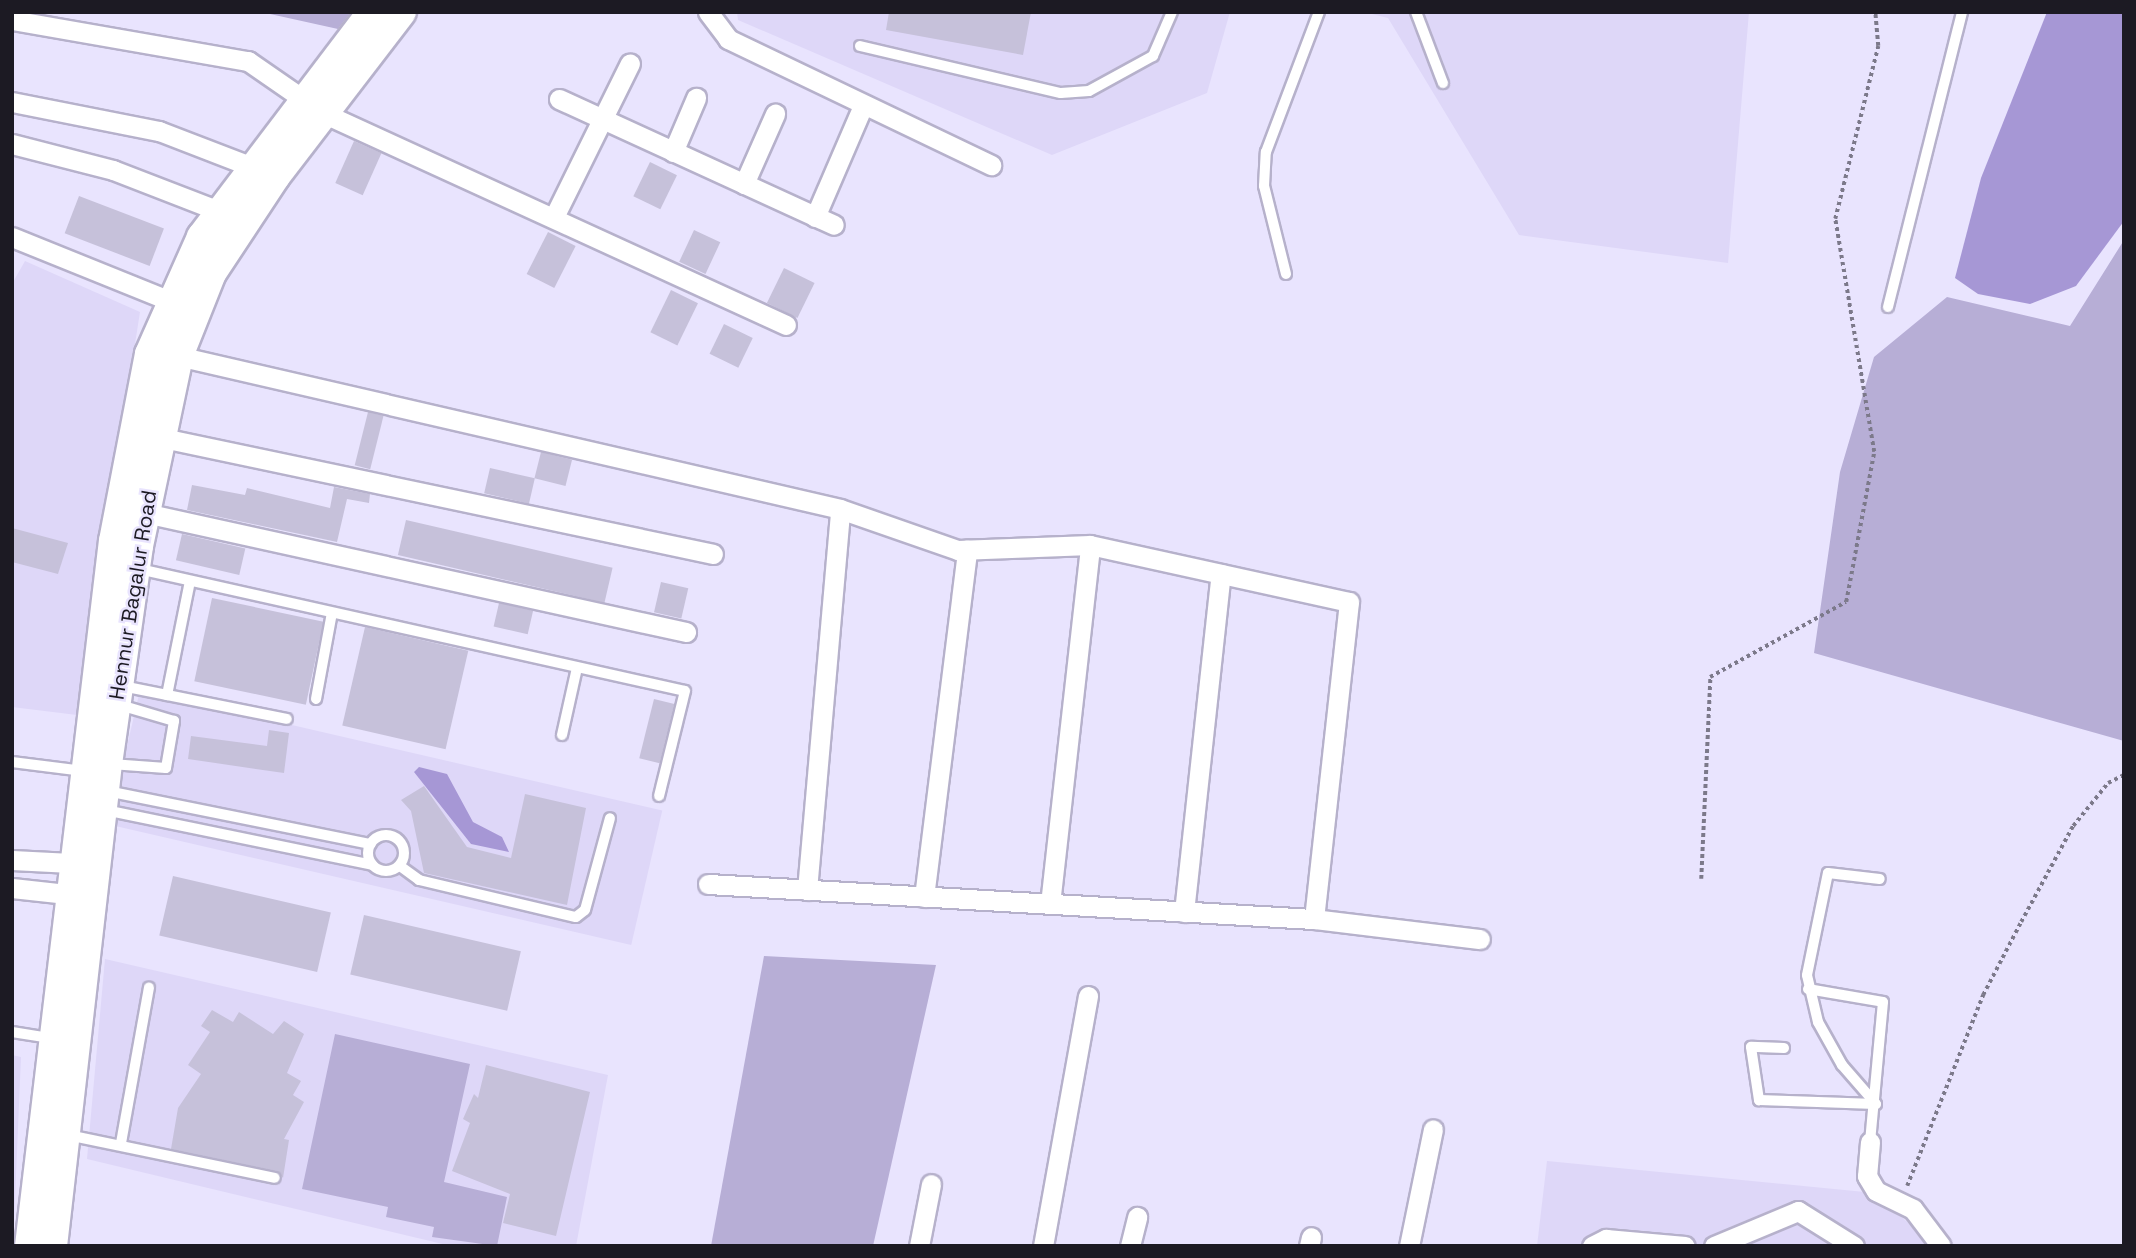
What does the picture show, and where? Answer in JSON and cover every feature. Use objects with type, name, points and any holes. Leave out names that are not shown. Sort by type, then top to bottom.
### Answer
[{"type":"main road","name":"Hennur Bagalur Road","points":[[30,1246],[71,863],[99,783],[117,694],[150,354],[182,306],[218,262],[373,12]]},
{"type":"main road","name":"Hennur Bagalur Road","points":[[52,1246],[61,1134],[99,783],[129,552],[145,513],[158,437],[178,356],[182,306],[219,211],[250,166],[313,108],[401,12]]},
{"type":"street","points":[[708,12],[728,39],[862,108],[991,165]]},
{"type":"street","points":[[12,20],[248,61],[313,108],[555,215],[786,325]]},
{"type":"street","points":[[555,215],[630,63]]},
{"type":"street","points":[[673,152],[696,97]]},
{"type":"street","points":[[559,99],[834,225]]},
{"type":"street","points":[[12,102],[159,131],[250,166]]},
{"type":"street","points":[[815,217],[862,108]]},
{"type":"street","points":[[744,184],[775,114]]},
{"type":"street","points":[[12,144],[113,170],[219,211]]},
{"type":"street","points":[[12,236],[182,306]]},
{"type":"street","points":[[178,356],[840,509],[967,550],[1090,545],[1349,602],[1314,919]]},
{"type":"street","points":[[158,437],[713,554]]},
{"type":"street","points":[[807,890],[840,509]]},
{"type":"street","points":[[145,513],[686,632]]},
{"type":"street","points":[[1050,904],[1090,545]]},
{"type":"street","points":[[924,897],[967,550]]},
{"type":"street","points":[[1184,912],[1221,574]]},
{"type":"street","points":[[12,860],[71,863]]},
{"type":"street","points":[[708,884],[1314,919],[1480,939]]},
{"type":"street","points":[[12,888],[67,894]]},
{"type":"street","points":[[1042,1246],[1088,996]]},
{"type":"street","points":[[1409,1246],[1433,1129]]},
{"type":"street","points":[[1870,1142],[1867,1176],[1876,1191],[1900,1203],[1935,1231],[1941,1246]]},
{"type":"street","points":[[919,1246],[931,1184]]},
{"type":"street","points":[[1714,1246],[1798,1211],[1854,1246]]},
{"type":"street","points":[[1130,1246],[1137,1217]]},
{"type":"street","points":[[1592,1246],[1606,1239],[1685,1246]]},
{"type":"lane","points":[[860,46],[1061,93],[1089,91],[1153,56],[1172,12]]},
{"type":"lane","points":[[1286,274],[1264,186],[1266,152],[1319,12]]},
{"type":"lane","points":[[1416,12],[1443,83]]},
{"type":"lane","points":[[1888,307],[1962,12]]},
{"type":"lane","points":[[129,552],[190,581],[685,691],[659,796]]},
{"type":"lane","points":[[167,695],[190,581]]},
{"type":"lane","points":[[316,699],[332,613]]},
{"type":"lane","points":[[562,735],[577,668]]},
{"type":"lane","points":[[117,694],[167,695],[287,719]]},
{"type":"lane","points":[[99,783],[166,768],[174,720],[117,694]]},
{"type":"lane","points":[[12,762],[371,844],[385,835],[397,838],[405,854],[400,866],[389,871],[99,783]]},
{"type":"lane","points":[[400,866],[419,880],[576,917],[585,910],[610,818]]},
{"type":"lane","points":[[371,844],[372,865]]},
{"type":"lane","points":[[1876,1104],[1842,1065],[1808,989],[1828,873],[1880,879]]},
{"type":"lane","points":[[121,1143],[149,988]]},
{"type":"lane","points":[[1808,989],[1883,1002],[1876,1104],[1870,1142]]},
{"type":"lane","points":[[12,1032],[51,1038]]},
{"type":"lane","points":[[1784,1048],[1751,1047],[1759,1100],[1876,1104]]},
{"type":"lane","points":[[61,1134],[121,1143],[275,1178]]},
{"type":"path","points":[[1701,879],[1710,677],[1846,602],[1874,452],[1835,219],[1878,46],[1875,12]]},
{"type":"path","points":[[1900,1203],[1983,995],[2073,826],[2108,783],[2124,775]]},
{"type":"shaded area","points":[[261,12],[351,12],[338,29]]},
{"type":"shaded area","points":[[737,12],[1230,12],[1207,93],[1052,155],[738,20]]},
{"type":"shaded area","points":[[1364,12],[1749,12],[1728,263],[1519,235],[1388,18]]},
{"type":"shaded area","points":[[2047,12],[2124,12],[2124,221],[2076,286],[2030,304],[1978,294],[1955,278],[1981,178]]},
{"type":"shaded area","points":[[2124,240],[2124,741],[1814,653],[1840,472],[1874,357],[1947,297],[2070,326]]},
{"type":"shaded area","points":[[25,261],[140,312],[77,715],[12,707],[12,284]]},
{"type":"shaded area","points":[[140,690],[662,811],[631,945],[109,824]]},
{"type":"shaded area","points":[[419,767],[447,774],[473,822],[502,837],[509,852],[471,844],[414,772]]},
{"type":"shaded area","points":[[764,956],[936,965],[873,1246],[711,1246]]},
{"type":"shaded area","points":[[105,959],[608,1075],[576,1246],[451,1246],[87,1159]]},
{"type":"shaded area","points":[[335,1034],[470,1064],[444,1182],[507,1197],[497,1246],[432,1237],[434,1227],[386,1217],[388,1207],[302,1189]]},
{"type":"shaded area","points":[[12,1055],[21,1057],[13,1246],[12,1246]]},
{"type":"shaded area","points":[[1547,1161],[1875,1193],[1934,1246],[1537,1246]]},
{"type":"building","points":[[889,12],[1031,12],[1023,55],[886,30]]},
{"type":"building","points":[[354,141],[381,153],[363,195],[335,183]]},
{"type":"building","points":[[650,162],[677,175],[660,209],[633,196]]},
{"type":"building","points":[[79,196],[164,229],[150,266],[65,233]]},
{"type":"building","points":[[694,230],[720,242],[705,274],[679,262]]},
{"type":"building","points":[[548,232],[576,246],[554,288],[527,274]]},
{"type":"building","points":[[784,268],[815,283],[797,318],[767,303]]},
{"type":"building","points":[[671,290],[698,303],[677,345],[650,332]]},
{"type":"building","points":[[724,324],[753,338],[738,368],[710,354]]},
{"type":"building","points":[[368,412],[384,416],[370,469],[355,465]]},
{"type":"building","points":[[541,452],[572,460],[566,486],[534,478]]},
{"type":"building","points":[[490,468],[535,478],[529,504],[484,493]]},
{"type":"building","points":[[192,485],[245,495],[247,488],[330,508],[334,487],[370,494],[369,503],[347,499],[337,542],[187,510]]},
{"type":"building","points":[[406,520],[613,568],[604,603],[398,555]]},
{"type":"building","points":[[12,528],[68,543],[58,574],[12,562]]},
{"type":"building","points":[[182,534],[245,549],[239,575],[176,560]]},
{"type":"building","points":[[661,582],[688,588],[681,619],[654,612]]},
{"type":"building","points":[[212,598],[324,622],[306,705],[194,681]]},
{"type":"building","points":[[499,603],[533,611],[528,634],[494,626]]},
{"type":"building","points":[[365,627],[468,651],[446,749],[342,725]]},
{"type":"building","points":[[654,699],[674,704],[660,763],[639,758]]},
{"type":"building","points":[[269,730],[289,733],[284,773],[188,759],[191,736],[267,746]]},
{"type":"building","points":[[424,786],[467,847],[511,858],[525,794],[586,808],[567,905],[424,873],[411,811],[401,800]]},
{"type":"building","points":[[173,876],[331,912],[317,972],[159,935]]},
{"type":"building","points":[[364,915],[521,951],[507,1011],[350,974]]},
{"type":"building","points":[[212,1010],[233,1022],[239,1012],[273,1034],[284,1021],[304,1034],[287,1073],[301,1081],[293,1095],[304,1102],[284,1139],[289,1140],[283,1178],[277,1171],[171,1149],[178,1108],[201,1074],[188,1065],[210,1032],[201,1026]]},
{"type":"building","points":[[486,1065],[590,1092],[556,1236],[503,1223],[510,1194],[452,1171],[470,1123],[463,1119],[474,1094],[478,1098]]}]
